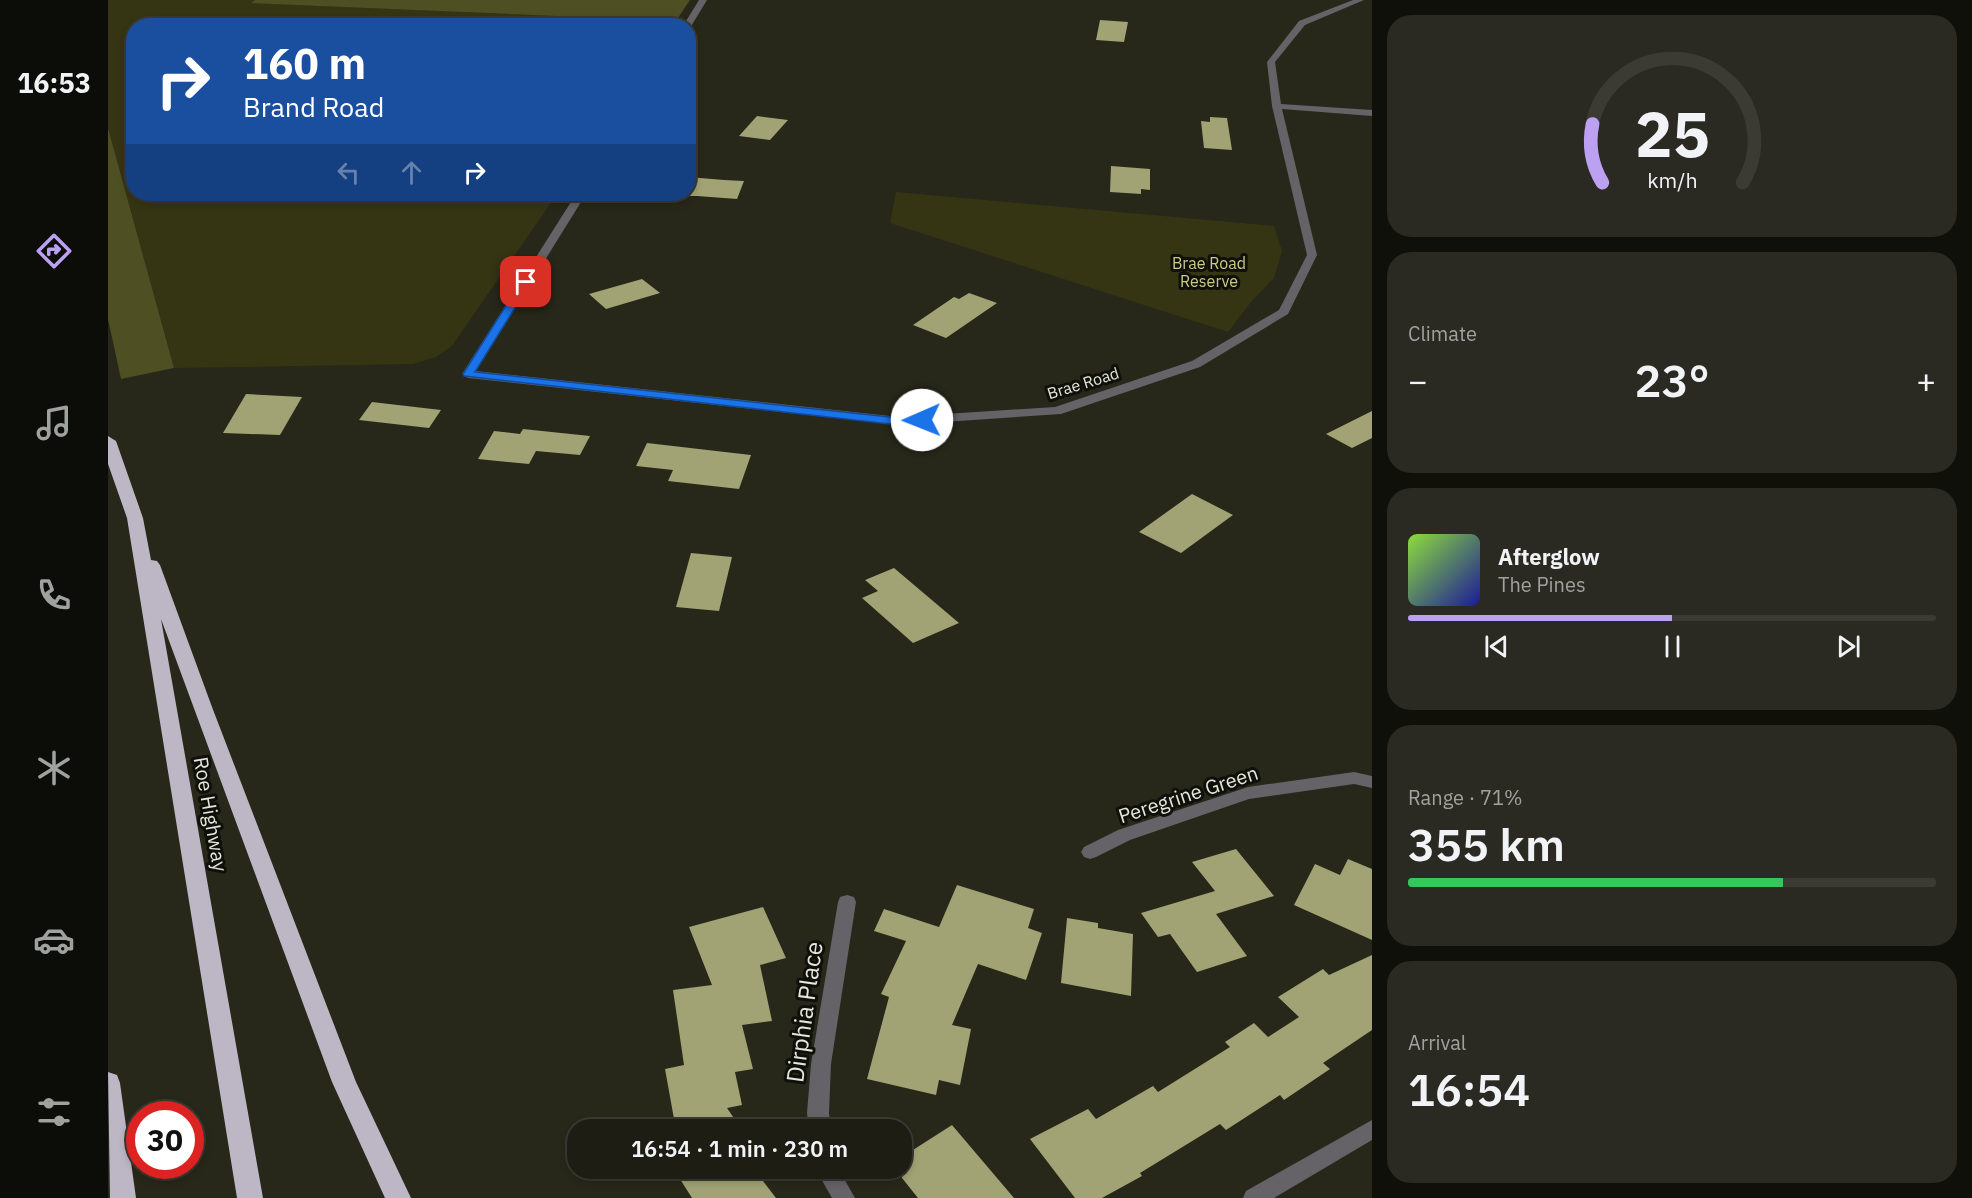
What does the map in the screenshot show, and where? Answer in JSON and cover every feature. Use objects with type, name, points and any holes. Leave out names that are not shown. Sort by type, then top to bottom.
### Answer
[{"type":"highway","name":"Roe Highway","points":[[108,441],[135,518],[250,1198]]},
{"type":"highway","points":[[135,518],[202,707],[344,1082],[398,1198]]},
{"type":"highway","points":[[108,1083],[123,1198]]},
{"type":"street","points":[[692,18],[703,0]]},
{"type":"street","name":"Brae Road","points":[[578,201],[468,374],[899,421],[1056,411],[1196,364],[1284,312],[1312,255],[1277,106],[1271,62],[1302,23],[1360,0]]},
{"type":"street","points":[[1277,106],[1372,113]]},
{"type":"street","name":"Peregrine Green","points":[[1090,852],[1124,836],[1248,793],[1354,777],[1372,782]]},
{"type":"street","name":"Dirphia Place","points":[[819,1119],[821,1064],[847,902]]},
{"type":"street","points":[[1254,1198],[1372,1129]]},
{"type":"street","points":[[833,1179],[844,1198]]},
{"type":"green space","points":[[108,0],[255,0],[252,3],[605,18],[126,18],[126,193],[108,128]]},
{"type":"green space","name":"Brae Road Reserve","points":[[896,192],[1274,226],[1282,251],[1274,278],[1251,302],[1228,332],[890,223]]},
{"type":"green space","points":[[128,201],[552,201],[452,346],[436,357],[413,364],[174,368]]},
{"type":"shaded area","points":[[255,0],[690,0],[678,18],[605,18],[251,3]]},
{"type":"shaded area","points":[[108,128],[126,193],[126,201],[128,201],[174,368],[121,379],[108,319]]},
{"type":"building","points":[[1100,20],[1128,22],[1124,42],[1096,40]]},
{"type":"building","points":[[757,116],[788,120],[770,140],[739,136]]},
{"type":"building","points":[[1210,117],[1227,118],[1232,150],[1204,148],[1201,121],[1210,122]]},
{"type":"building","points":[[1111,166],[1150,169],[1150,190],[1141,189],[1141,194],[1110,192]]},
{"type":"building","points":[[696,178],[744,181],[737,199],[697,196]]},
{"type":"building","points":[[642,279],[660,293],[606,309],[589,294]]},
{"type":"building","points":[[969,293],[997,303],[946,338],[913,325],[954,297],[959,299]]},
{"type":"building","points":[[246,394],[302,397],[280,435],[223,433]]},
{"type":"building","points":[[372,402],[441,410],[429,428],[359,420]]},
{"type":"building","points":[[1372,411],[1372,438],[1352,448],[1326,434]]},
{"type":"building","points":[[523,429],[590,436],[580,455],[536,451],[529,464],[478,459],[494,431],[520,434]]},
{"type":"building","points":[[647,443],[751,455],[739,489],[668,481],[673,470],[636,466]]},
{"type":"building","points":[[1192,494],[1233,515],[1181,553],[1139,532]]},
{"type":"building","points":[[691,553],[732,557],[719,611],[676,607]]},
{"type":"building","points":[[894,568],[959,623],[913,643],[862,598],[878,591],[865,580]]},
{"type":"building","points":[[1236,849],[1274,896],[1216,914],[1247,956],[1197,972],[1170,934],[1158,937],[1141,913],[1215,891],[1192,862]]},
{"type":"building","points":[[1348,859],[1372,869],[1372,940],[1294,905],[1315,864],[1340,875]]},
{"type":"building","points":[[957,885],[1034,909],[1028,928],[1042,933],[1026,980],[978,964],[952,1025],[971,1029],[960,1085],[939,1080],[936,1095],[867,1079],[889,997],[881,994],[906,941],[874,931],[884,909],[939,927]]},
{"type":"building","points":[[763,907],[786,958],[760,965],[772,1021],[742,1025],[753,1069],[735,1072],[742,1105],[727,1108],[734,1119],[674,1119],[665,1069],[684,1065],[673,990],[712,985],[689,927]]},
{"type":"building","points":[[1067,918],[1098,923],[1098,928],[1133,934],[1131,996],[1061,983]]},
{"type":"building","points":[[1372,955],[1372,1030],[1323,1063],[1330,1069],[1284,1100],[1280,1095],[1226,1130],[1220,1124],[1140,1173],[1142,1176],[1102,1198],[1075,1198],[1030,1139],[1088,1109],[1096,1119],[1153,1086],[1158,1092],[1230,1047],[1225,1042],[1254,1023],[1268,1037],[1299,1017],[1278,997],[1323,969],[1329,975]]},
{"type":"building","points":[[952,1125],[1014,1198],[918,1198],[903,1179],[912,1179],[912,1151]]},
{"type":"building","points":[[680,1179],[761,1179],[776,1198],[692,1198]]},
{"type":"route","points":[[526,282],[468,374],[899,421],[922,420]]}]
